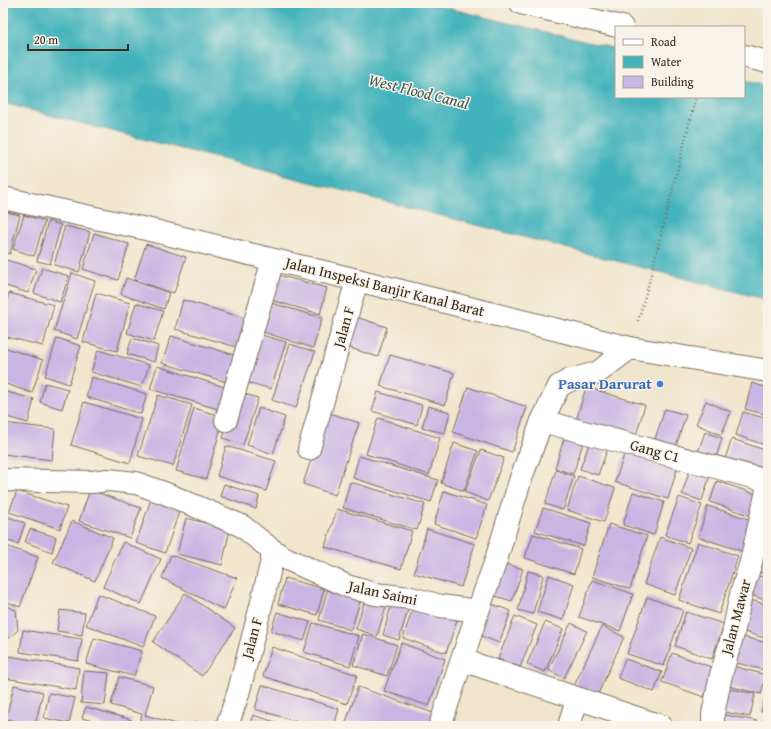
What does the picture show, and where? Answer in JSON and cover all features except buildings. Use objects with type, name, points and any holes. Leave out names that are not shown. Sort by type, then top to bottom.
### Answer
[{"type":"street","points":[[521,3],[618,26]]},
{"type":"street","points":[[745,56],[768,62]]},
{"type":"street","name":"Jalan Inspeksi Banjir Kanal Barat","points":[[3,198],[146,229],[630,348],[768,371]]},
{"type":"street","points":[[226,420],[273,260]]},
{"type":"street","name":"Jalan F","points":[[309,449],[357,280]]},
{"type":"street","points":[[440,726],[496,560],[520,480],[542,421],[559,386],[570,380],[597,373],[630,348]]},
{"type":"street","name":"Gang C1","points":[[542,421],[768,481]]},
{"type":"street","name":"Jalan Saimi","points":[[3,480],[92,482],[108,480],[136,484],[168,494],[242,526],[272,550],[285,558],[346,586],[375,594],[411,598],[440,606],[478,612]]},
{"type":"street","name":"Jalan Mawar","points":[[713,726],[713,714],[721,675],[733,634],[741,594],[751,562],[768,486]]},
{"type":"street","name":"Jalan F","points":[[227,726],[238,694],[272,560],[272,550]]},
{"type":"street","points":[[462,660],[661,726]]},
{"type":"street","points":[[569,726],[577,699]]},
{"type":"path","points":[[630,348],[648,286],[696,98]]},
{"type":"water","name":"West Flood Canal","points":[[3,3],[427,3],[615,49],[615,98],[745,98],[745,81],[768,86],[768,300],[3,103]]},
{"type":"place","name":"Pasar Darurat","points":[[660,384]]}]
